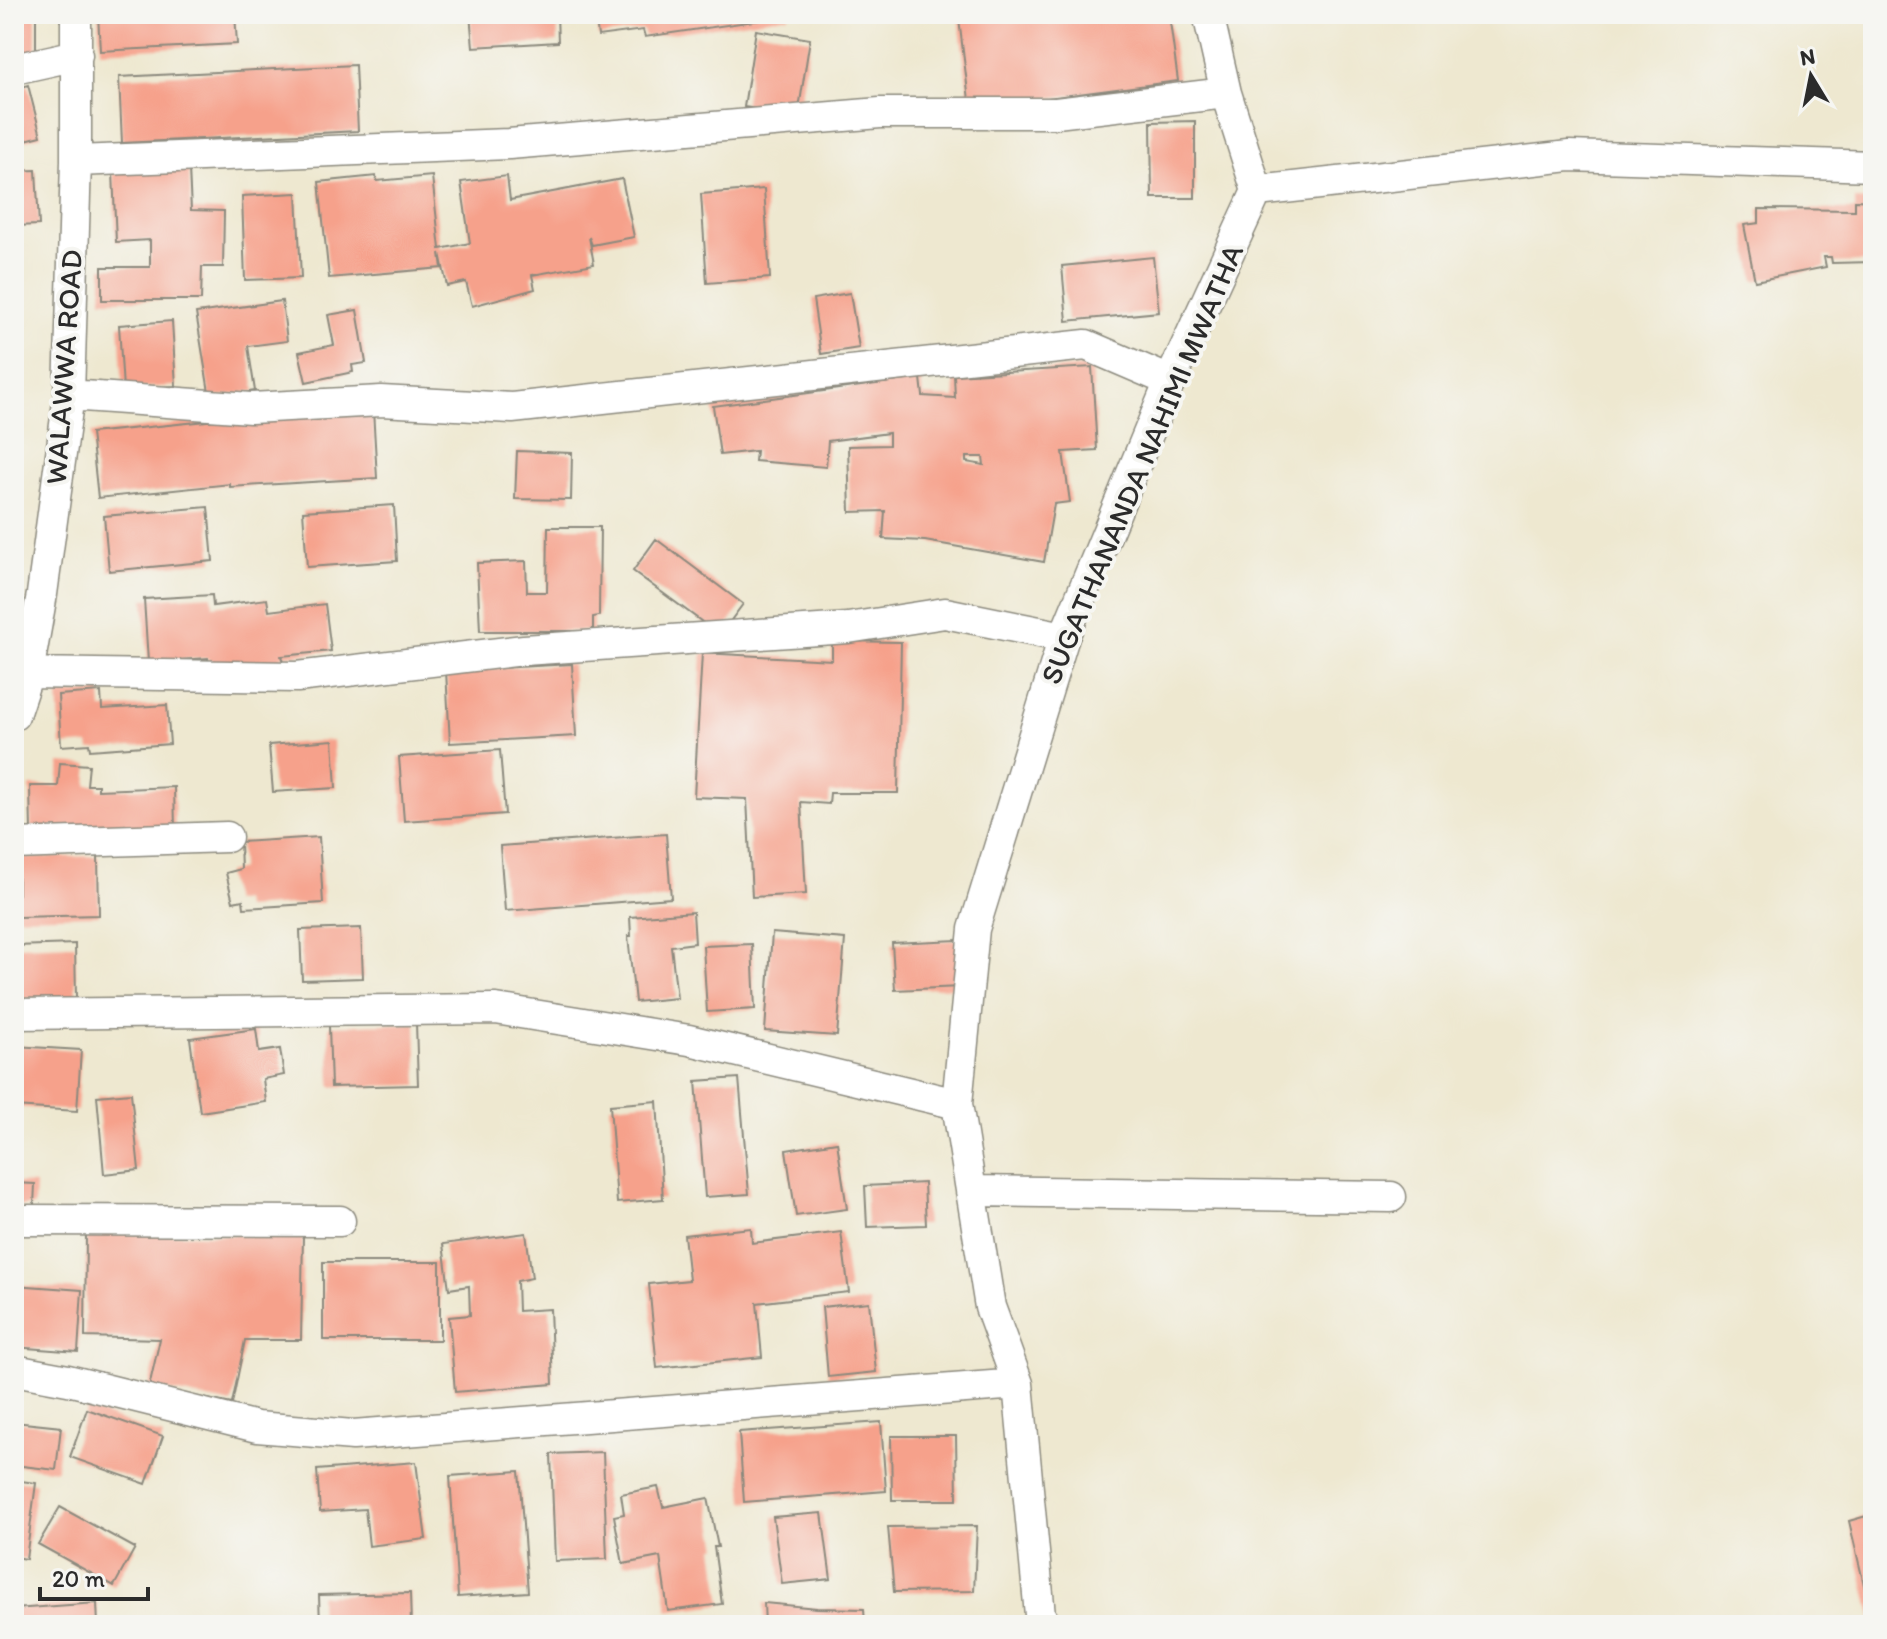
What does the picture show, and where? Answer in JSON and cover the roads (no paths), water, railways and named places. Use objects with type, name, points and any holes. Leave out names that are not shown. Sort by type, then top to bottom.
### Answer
[{"type":"street","name":"WALAWWA ROAD","points":[[14,715],[28,673],[28,594],[69,395],[76,161],[76,14]]},
{"type":"street","points":[[1208,14],[1226,93],[1257,191],[1569,156],[1873,166]]},
{"type":"street","points":[[14,69],[77,55]]},
{"type":"street","points":[[76,161],[509,144],[880,113],[1056,113],[1226,93]]},
{"type":"street","name":"SUGATHANANDA NAHIMI MWATHA","points":[[1046,1625],[1040,1615],[1018,1384],[990,1307],[957,1104],[974,929],[1064,637],[1170,381],[1257,191]]},
{"type":"street","points":[[69,395],[251,408],[381,401],[512,408],[1086,345],[1170,381]]},
{"type":"street","points":[[28,673],[297,677],[524,650],[848,628],[945,613],[1064,637]]},
{"type":"street","points":[[14,844],[227,837]]},
{"type":"street","points":[[14,1014],[496,1009],[689,1040],[957,1104]]},
{"type":"street","points":[[971,1191],[1391,1197]]},
{"type":"street","points":[[14,1220],[340,1221]]},
{"type":"street","points":[[14,1370],[68,1380],[257,1427],[353,1435],[1018,1384]]}]
